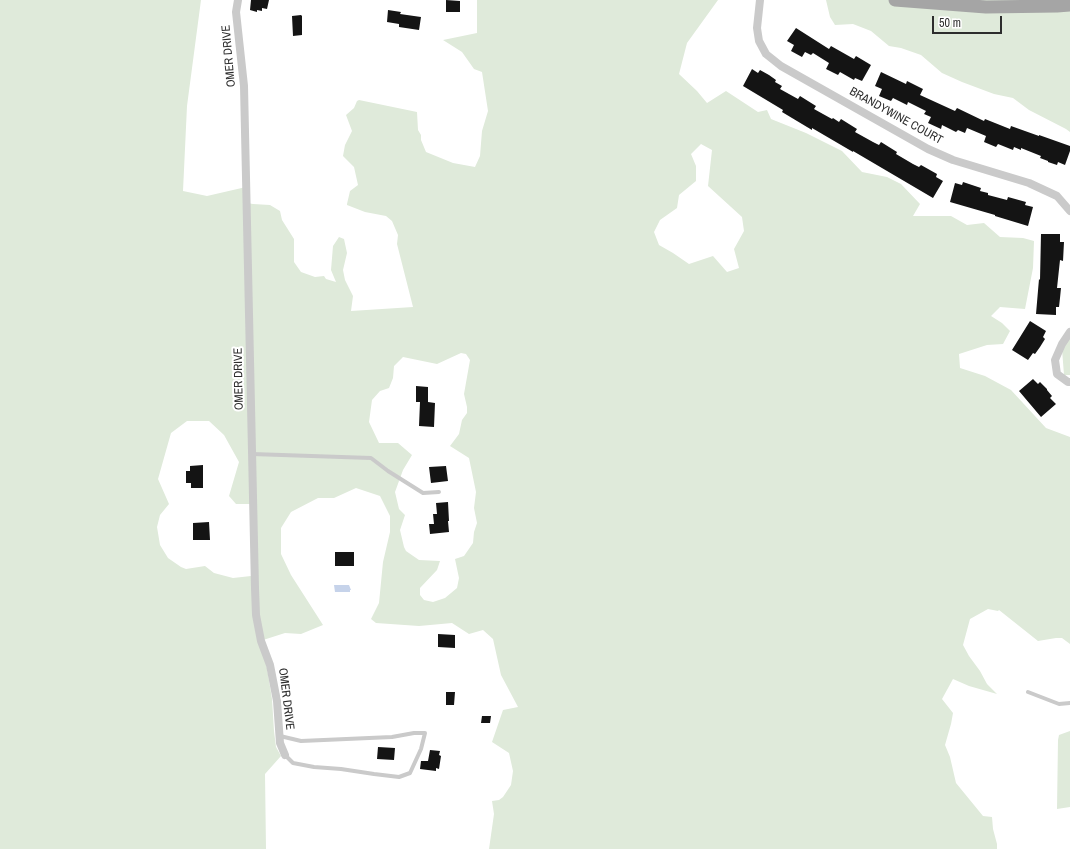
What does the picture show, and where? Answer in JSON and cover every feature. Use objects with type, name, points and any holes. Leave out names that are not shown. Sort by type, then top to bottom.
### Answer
[{"type":"main road","points":[[895,0],[986,7],[1070,5]]},
{"type":"street","name":"OMER DRIVE","points":[[238,0],[236,12],[244,86],[256,615],[261,641],[270,665],[277,701],[280,743],[285,754]]},
{"type":"street","name":"BRANDYWINE COURT","points":[[760,0],[757,28],[759,41],[766,54],[781,66],[928,149],[953,160],[1029,183],[1057,196],[1070,211]]},
{"type":"street","points":[[1070,332],[1062,344],[1055,360],[1057,374],[1070,382]]},
{"type":"lane","points":[[252,454],[371,458],[388,471],[423,493],[439,492]]},
{"type":"lane","points":[[1028,692],[1059,704],[1070,703]]},
{"type":"lane","points":[[279,736],[302,740],[392,737],[425,732],[421,749],[410,773],[398,777],[341,769],[314,767],[293,762],[285,754]]},
{"type":"green space","points":[[0,0],[201,0],[187,106],[183,191],[207,196],[246,187],[247,203],[270,205],[280,211],[282,220],[294,239],[294,262],[301,272],[315,277],[324,276],[326,279],[336,282],[331,270],[333,246],[339,237],[344,239],[347,253],[343,270],[345,280],[353,296],[351,311],[413,307],[397,244],[398,235],[392,221],[386,216],[365,212],[347,205],[350,191],[358,185],[354,167],[343,156],[345,145],[352,131],[346,115],[354,108],[359,100],[417,112],[418,130],[426,152],[453,163],[475,167],[480,156],[482,131],[488,111],[482,72],[474,69],[462,52],[443,40],[477,33],[477,0],[718,0],[687,43],[679,74],[707,103],[726,91],[758,112],[767,110],[771,119],[806,133],[842,151],[862,172],[887,177],[901,184],[920,204],[913,216],[951,216],[967,225],[984,223],[1000,237],[1023,238],[1034,241],[1033,268],[1025,309],[1000,307],[991,316],[1002,323],[1010,331],[1003,344],[987,345],[959,354],[960,368],[985,376],[1011,390],[1046,428],[1070,437],[1070,644],[1062,638],[1038,641],[999,610],[988,609],[970,619],[963,645],[987,684],[997,694],[969,686],[953,679],[942,699],[953,713],[945,745],[950,757],[956,783],[983,816],[992,817],[997,849],[489,849],[494,814],[492,801],[499,800],[503,797],[511,785],[513,771],[509,753],[492,742],[503,710],[518,707],[501,675],[493,639],[483,630],[469,634],[452,623],[419,626],[376,623],[371,619],[379,603],[383,562],[390,532],[390,516],[380,496],[356,488],[334,498],[318,498],[291,512],[281,528],[281,554],[291,575],[323,625],[301,634],[285,633],[260,641],[267,668],[272,699],[276,747],[281,756],[265,774],[266,849],[0,849]],"holes":[[[701,144],[712,150],[708,186],[742,217],[744,231],[734,249],[739,268],[727,272],[713,256],[689,264],[659,245],[654,232],[660,220],[677,208],[679,195],[696,181],[696,166],[691,154]],[[461,353],[466,354],[470,360],[464,394],[467,413],[462,420],[459,434],[450,446],[469,458],[476,492],[474,508],[477,523],[473,543],[464,556],[455,559],[459,578],[457,588],[445,598],[433,602],[424,600],[420,595],[420,588],[437,570],[440,561],[419,560],[406,551],[400,530],[405,515],[399,509],[395,492],[403,470],[412,455],[398,443],[379,443],[369,422],[372,400],[380,391],[389,388],[393,378],[394,366],[403,357],[437,364]],[[187,421],[209,421],[224,435],[239,462],[229,496],[236,504],[253,504],[251,576],[233,578],[214,573],[205,566],[186,569],[168,558],[160,545],[157,527],[160,515],[169,504],[158,479],[171,433]]]},
{"type":"green space","points":[[826,0],[1070,0],[1070,132],[1029,110],[1013,98],[994,94],[942,73],[921,55],[901,48],[889,46],[871,31],[853,24],[835,25],[830,17]]},
{"type":"green space","points":[[1070,331],[1070,375],[1064,375],[1062,349]]},
{"type":"green space","points":[[1070,731],[1070,807],[1057,809],[1058,740],[1059,735]]},
{"type":"water","points":[[334,585],[349,585],[351,590],[350,592],[335,592]]},
{"type":"building","points":[[251,0],[269,0],[267,9],[262,8],[262,11],[257,10],[257,12],[250,10]]},
{"type":"building","points":[[446,0],[460,1],[460,12],[446,12]]},
{"type":"building","points":[[388,10],[401,12],[400,14],[421,17],[419,30],[399,27],[399,24],[387,22]]},
{"type":"building","points":[[301,15],[302,35],[293,36],[292,16]]},
{"type":"building","points":[[796,28],[829,49],[831,46],[854,59],[856,56],[871,65],[862,81],[855,78],[854,80],[840,72],[838,75],[826,69],[829,63],[813,53],[811,55],[805,52],[802,57],[791,51],[794,45],[787,41]]},
{"type":"building","points":[[752,69],[758,73],[760,70],[769,75],[776,80],[775,82],[782,86],[780,89],[798,99],[800,96],[816,106],[814,109],[839,122],[841,119],[857,129],[855,132],[879,145],[881,142],[897,152],[896,154],[913,164],[919,167],[921,165],[937,174],[936,177],[943,181],[933,198],[812,128],[812,130],[782,112],[783,110],[743,86]]},
{"type":"building","points":[[881,72],[906,84],[907,81],[923,89],[920,95],[955,111],[957,108],[984,121],[985,119],[1010,129],[1011,126],[1070,146],[1070,151],[1065,165],[1058,162],[1057,165],[1048,162],[1040,158],[1041,156],[1021,148],[1021,150],[1014,147],[1013,150],[998,144],[996,147],[984,142],[986,136],[967,128],[965,133],[958,130],[956,132],[942,125],[941,129],[928,123],[931,117],[924,114],[926,111],[908,102],[907,105],[893,98],[891,101],[879,96],[882,89],[875,86]]},
{"type":"building","points":[[963,182],[981,188],[980,191],[988,193],[988,195],[1007,200],[1008,197],[1026,202],[1025,205],[1033,207],[1028,226],[950,202],[955,183],[962,185]]},
{"type":"building","points":[[1041,234],[1060,234],[1060,242],[1064,242],[1063,261],[1060,260],[1057,288],[1061,288],[1060,298],[1059,307],[1056,307],[1056,315],[1036,314],[1039,279],[1040,280]]},
{"type":"building","points":[[1030,321],[1046,331],[1043,337],[1045,339],[1035,354],[1033,353],[1028,360],[1012,350]]},
{"type":"building","points":[[1033,379],[1038,384],[1040,382],[1047,389],[1052,396],[1050,398],[1056,404],[1041,417],[1019,391]]},
{"type":"building","points":[[416,386],[428,387],[428,402],[435,403],[434,427],[419,426],[420,402],[416,402]]},
{"type":"building","points":[[203,465],[203,488],[191,488],[191,483],[186,483],[186,471],[190,471],[190,466]]},
{"type":"building","points":[[446,466],[448,481],[431,483],[429,467]]},
{"type":"building","points":[[448,502],[449,532],[430,534],[429,524],[434,524],[433,514],[437,514],[436,503]]},
{"type":"building","points":[[209,522],[210,540],[193,540],[193,523]]},
{"type":"building","points":[[335,552],[354,552],[354,566],[335,566]]},
{"type":"building","points":[[438,634],[455,635],[455,648],[438,647]]},
{"type":"building","points":[[446,692],[455,692],[454,705],[446,705]]},
{"type":"building","points":[[482,716],[491,716],[490,723],[481,723]]},
{"type":"building","points":[[378,747],[395,748],[394,760],[377,759]]},
{"type":"building","points":[[430,750],[440,751],[439,755],[441,756],[439,769],[436,768],[436,771],[420,769],[421,761],[428,761]]}]
